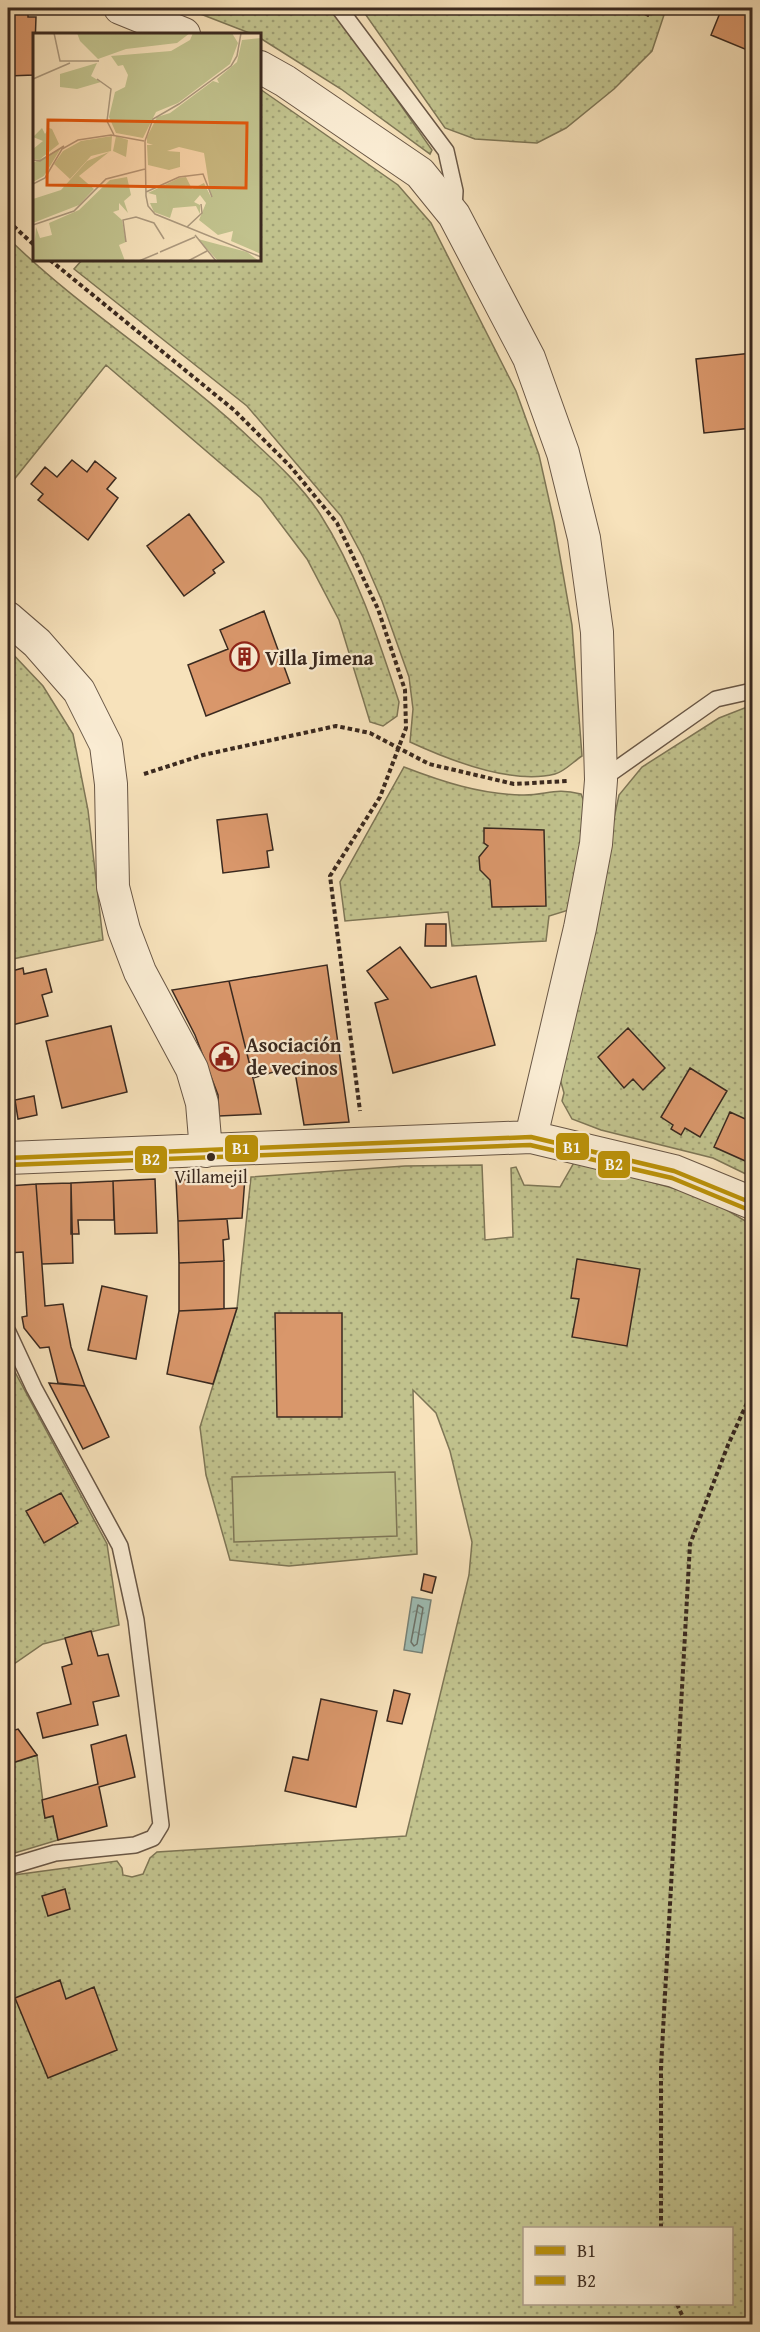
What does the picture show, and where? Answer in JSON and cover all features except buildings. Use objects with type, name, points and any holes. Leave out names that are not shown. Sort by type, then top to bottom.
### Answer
[{"type":"street","points":[[120,8],[182,33]]},
{"type":"street","points":[[261,68],[285,81],[420,173],[454,215],[529,358],[563,453],[584,538],[597,632],[601,780],[596,844],[582,918],[531,1137]]},
{"type":"street","points":[[8,618],[37,643],[79,691],[106,745],[111,784],[113,886],[124,930],[140,972],[192,1069],[202,1103],[206,1151]]},
{"type":"street","points":[[8,1158],[531,1137],[674,1171],[753,1203]]},
{"type":"lane","points":[[339,8],[446,151],[455,191],[454,215]]},
{"type":"lane","points":[[601,780],[716,699],[753,691]]},
{"type":"lane","points":[[8,1332],[34,1388],[120,1546],[136,1620],[161,1825],[153,1838],[135,1845],[55,1853],[8,1867]]},
{"type":"path","points":[[8,222],[33,244]]},
{"type":"path","points":[[51,261],[234,410],[290,466],[337,523],[378,609],[405,690],[406,728],[380,797],[330,876],[364,1142]]},
{"type":"path","points":[[111,784],[203,756],[336,726],[370,734],[429,764],[514,784],[601,780]]},
{"type":"path","points":[[661,2227],[661,2067],[690,1544],[728,1444],[753,1392]]},
{"type":"path","points":[[677,2305],[687,2325]]},
{"type":"green space","points":[[185,8],[333,8],[432,150],[430,154],[341,89],[261,39],[261,33],[249,33]]},
{"type":"green space","points":[[361,8],[632,8],[648,16],[653,8],[666,9],[652,51],[614,89],[566,128],[537,143],[475,139],[445,128]]},
{"type":"green space","points":[[261,90],[398,185],[431,223],[516,391],[539,455],[554,522],[572,625],[582,756],[555,774],[538,777],[520,776],[481,769],[410,742],[413,709],[409,677],[382,601],[363,557],[341,516],[247,406],[74,269],[81,261],[261,261]]},
{"type":"green space","points":[[8,238],[68,291],[226,417],[282,469],[306,495],[333,536],[366,606],[399,702],[397,716],[383,726],[370,722],[339,620],[307,559],[261,498],[106,365],[8,487]]},
{"type":"green space","points":[[8,649],[43,686],[73,734],[88,810],[103,940],[8,960]]},
{"type":"green space","points":[[752,705],[752,1177],[713,1158],[601,1130],[572,1119],[562,1101],[564,1093],[559,1075],[619,795],[642,767],[719,718]]},
{"type":"green space","points":[[404,767],[476,790],[530,795],[563,791],[581,794],[588,812],[572,909],[549,916],[546,941],[452,946],[448,912],[345,921],[340,882]]},
{"type":"green space","points":[[575,1161],[705,1197],[752,1225],[752,2324],[8,2324],[8,1879],[14,1875],[117,1861],[122,1868],[123,1875],[132,1877],[143,1874],[150,1858],[157,1852],[406,1836],[469,1575],[472,1542],[450,1451],[436,1413],[413,1390],[417,1554],[289,1566],[230,1560],[206,1475],[200,1427],[237,1308],[251,1177],[405,1166],[482,1165],[485,1240],[513,1237],[511,1168],[516,1167],[524,1185],[560,1187]]},
{"type":"green space","points":[[8,1359],[107,1544],[119,1625],[43,1644],[8,1668]]},
{"type":"green space","points":[[395,1472],[397,1536],[234,1542],[232,1477]]},
{"type":"green space","points":[[37,1755],[45,1818],[53,1816],[58,1840],[8,1855],[8,1762],[9,1764]]},
{"type":"water","points":[[412,1597],[431,1600],[422,1653],[404,1650]]},
{"type":"transit line","name":"B1","points":[[8,1158],[531,1137],[674,1171],[752,1203]]},
{"type":"transit line","name":"B2","points":[[8,1165],[530,1145],[672,1178],[749,1210]]},
{"type":"place","name":"Villa Jimena","points":[[244,657]]},
{"type":"place","name":"Asociación de vecinos","points":[[225,1056]]},
{"type":"place","name":"Villamejil","points":[[211,1157]]}]
